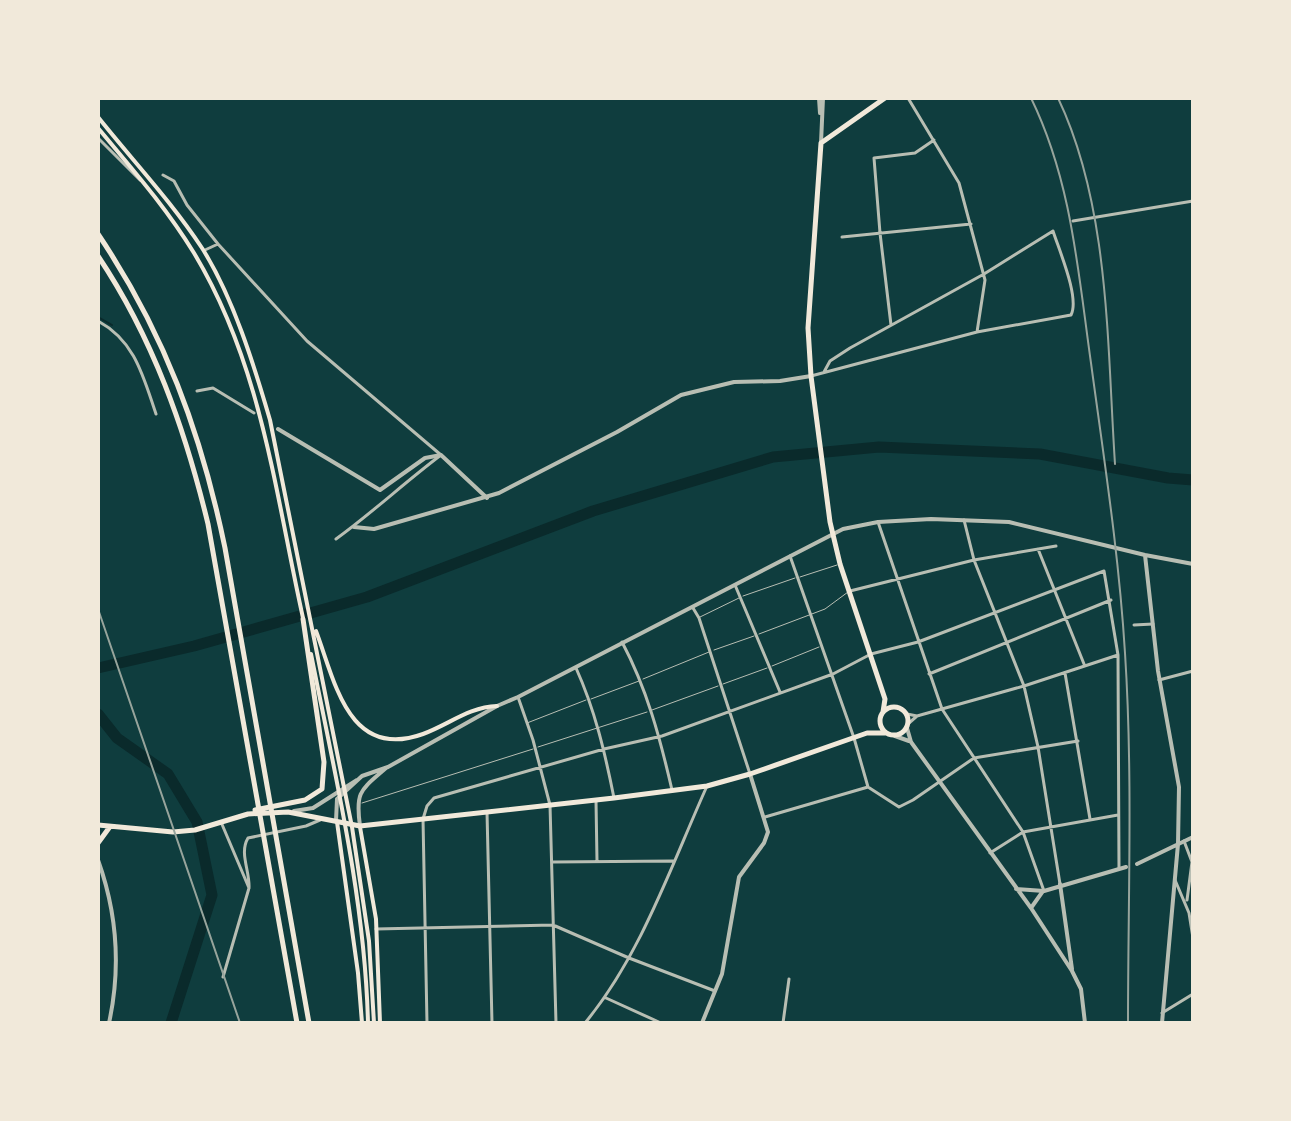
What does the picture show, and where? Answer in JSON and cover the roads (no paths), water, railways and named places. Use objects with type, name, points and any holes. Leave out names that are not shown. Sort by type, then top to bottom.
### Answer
[{"type":"main road","points":[[867,733],[880,720],[885,699],[840,564],[830,522],[811,376],[808,328],[821,143],[885,98]]},
{"type":"main road","points":[[98,117],[143,167],[203,250],[246,345],[270,420],[295,543],[345,829],[364,968],[368,1023]]},
{"type":"main road","points":[[98,128],[165,208],[195,255],[241,350],[261,412],[287,544],[307,618],[354,839],[377,1023]]},
{"type":"main road","points":[[98,234],[140,302],[164,350],[184,397],[208,471],[225,548],[309,1023]]},
{"type":"main road","points":[[98,256],[127,303],[168,391],[197,478],[213,551],[297,1023]]},
{"type":"main road","points":[[307,618],[340,698],[354,722],[372,735],[391,740],[407,738],[478,708],[497,706]]},
{"type":"main road","points":[[98,825],[173,832],[305,800],[322,789],[325,774],[307,618]]},
{"type":"main road","points":[[248,814],[288,812],[360,826],[707,786],[867,733],[895,736],[908,725],[907,714],[885,699]]},
{"type":"main road","points":[[883,712],[895,706]]},
{"type":"main road","points":[[880,720],[886,733]]},
{"type":"main road","points":[[337,822],[362,1023]]},
{"type":"main road","points":[[360,826],[376,929],[377,1023]]},
{"type":"main road","points":[[98,843],[112,828]]},
{"type":"street","points":[[821,98],[821,143]]},
{"type":"street","points":[[908,98],[959,183],[985,280],[977,332]]},
{"type":"street","points":[[98,138],[140,180]]},
{"type":"street","points":[[891,325],[874,158],[915,153],[934,140]]},
{"type":"street","points":[[163,175],[174,181],[187,205],[218,244],[307,341],[487,498]]},
{"type":"street","points":[[1073,221],[1193,201]]},
{"type":"street","points":[[842,237],[971,224]]},
{"type":"street","points":[[354,527],[374,529],[487,498],[543,471],[681,395],[734,382],[780,381],[811,376],[977,332],[1073,313],[1068,277],[1053,231],[830,361],[824,372]]},
{"type":"street","points":[[203,250],[218,244]]},
{"type":"street","points":[[98,321],[124,339],[156,414]]},
{"type":"street","points":[[197,391],[213,388],[254,413]]},
{"type":"street","points":[[150,398],[158,394]]},
{"type":"street","points":[[278,429],[380,490],[425,458],[441,455]]},
{"type":"street","points":[[336,539],[441,455]]},
{"type":"street","points":[[288,812],[313,808],[362,776],[388,767],[497,706],[833,532],[878,522],[931,519],[1009,522],[1193,564]]},
{"type":"street","points":[[964,520],[974,560],[1024,686],[1038,747],[1072,971]]},
{"type":"street","points":[[878,522],[942,709],[1023,832],[1044,891]]},
{"type":"street","points":[[850,591],[974,560],[1056,546]]},
{"type":"street","points":[[1038,549],[1085,666]]},
{"type":"street","points":[[1145,555],[1159,680],[1179,787],[1178,844],[1162,1023]]},
{"type":"street","points":[[790,556],[854,738],[868,787],[899,807],[974,758],[1078,741]]},
{"type":"street","points":[[427,1023],[423,819],[427,806],[434,798],[604,749],[660,737],[832,674],[871,654],[918,642],[1104,571],[1116,626],[1118,655],[1119,869]]},
{"type":"street","points":[[734,583],[780,692]]},
{"type":"street","points":[[929,674],[1111,600]]},
{"type":"street","points":[[691,606],[699,618],[731,711],[768,832],[764,843],[739,877],[722,974],[702,1023]]},
{"type":"street","points":[[1134,625],[1153,624]]},
{"type":"street","points":[[622,642],[651,710],[672,791]]},
{"type":"street","points":[[907,714],[917,716],[1118,655]]},
{"type":"street","points":[[575,667],[598,728],[614,798]]},
{"type":"street","points":[[1159,680],[1193,671]]},
{"type":"street","points":[[1065,673],[1090,819]]},
{"type":"street","points":[[518,697],[550,805],[556,1023]]},
{"type":"street","points":[[917,716],[908,725],[911,742],[1031,908],[1072,971],[1081,989],[1085,1023]]},
{"type":"street","points":[[895,736],[911,742]]},
{"type":"street","points":[[360,826],[357,805],[365,788],[388,767]]},
{"type":"street","points":[[337,822],[337,799],[362,776]]},
{"type":"street","points":[[585,1023],[606,998],[629,958],[707,786]]},
{"type":"street","points":[[765,817],[868,787]]},
{"type":"street","points":[[596,800],[597,861]]},
{"type":"street","points":[[487,812],[492,1023]]},
{"type":"street","points":[[990,853],[1023,832],[1119,815]]},
{"type":"street","points":[[223,977],[249,888],[243,849],[248,838],[306,826],[323,817]]},
{"type":"street","points":[[219,822],[249,888]]},
{"type":"street","points":[[1137,864],[1193,837]]},
{"type":"street","points":[[1184,841],[1192,862],[1186,903]]},
{"type":"street","points":[[98,860],[109,899],[116,946],[115,992],[109,1023]]},
{"type":"street","points":[[551,862],[673,861]]},
{"type":"street","points":[[1016,889],[1044,891],[1126,867]]},
{"type":"street","points":[[1173,877],[1186,903],[1193,938]]},
{"type":"street","points":[[1031,908],[1044,891]]},
{"type":"street","points":[[376,929],[553,925],[715,991]]},
{"type":"street","points":[[783,1023],[789,979]]},
{"type":"street","points":[[1162,1013],[1193,994]]},
{"type":"street","points":[[606,998],[661,1023]]},
{"type":"lane","points":[[699,618],[741,597],[840,564]]},
{"type":"lane","points":[[527,723],[825,609],[850,591]]},
{"type":"lane","points":[[357,805],[651,710],[821,646]]},
{"type":"waterway","points":[[98,317],[112,325]]},
{"type":"waterway","points":[[98,668],[194,646],[367,597],[593,511],[773,457],[879,447],[1040,454],[1193,480]]},
{"type":"waterway","points":[[98,714],[117,738],[168,774],[197,822],[212,895],[171,1023]]},
{"type":"railway","points":[[1031,98],[1056,162],[1072,228],[1119,580],[1129,745],[1128,1023]]},
{"type":"railway","points":[[1058,98],[1075,140],[1097,230],[1107,325],[1115,464]]},
{"type":"railway","points":[[98,609],[240,1023]]}]
